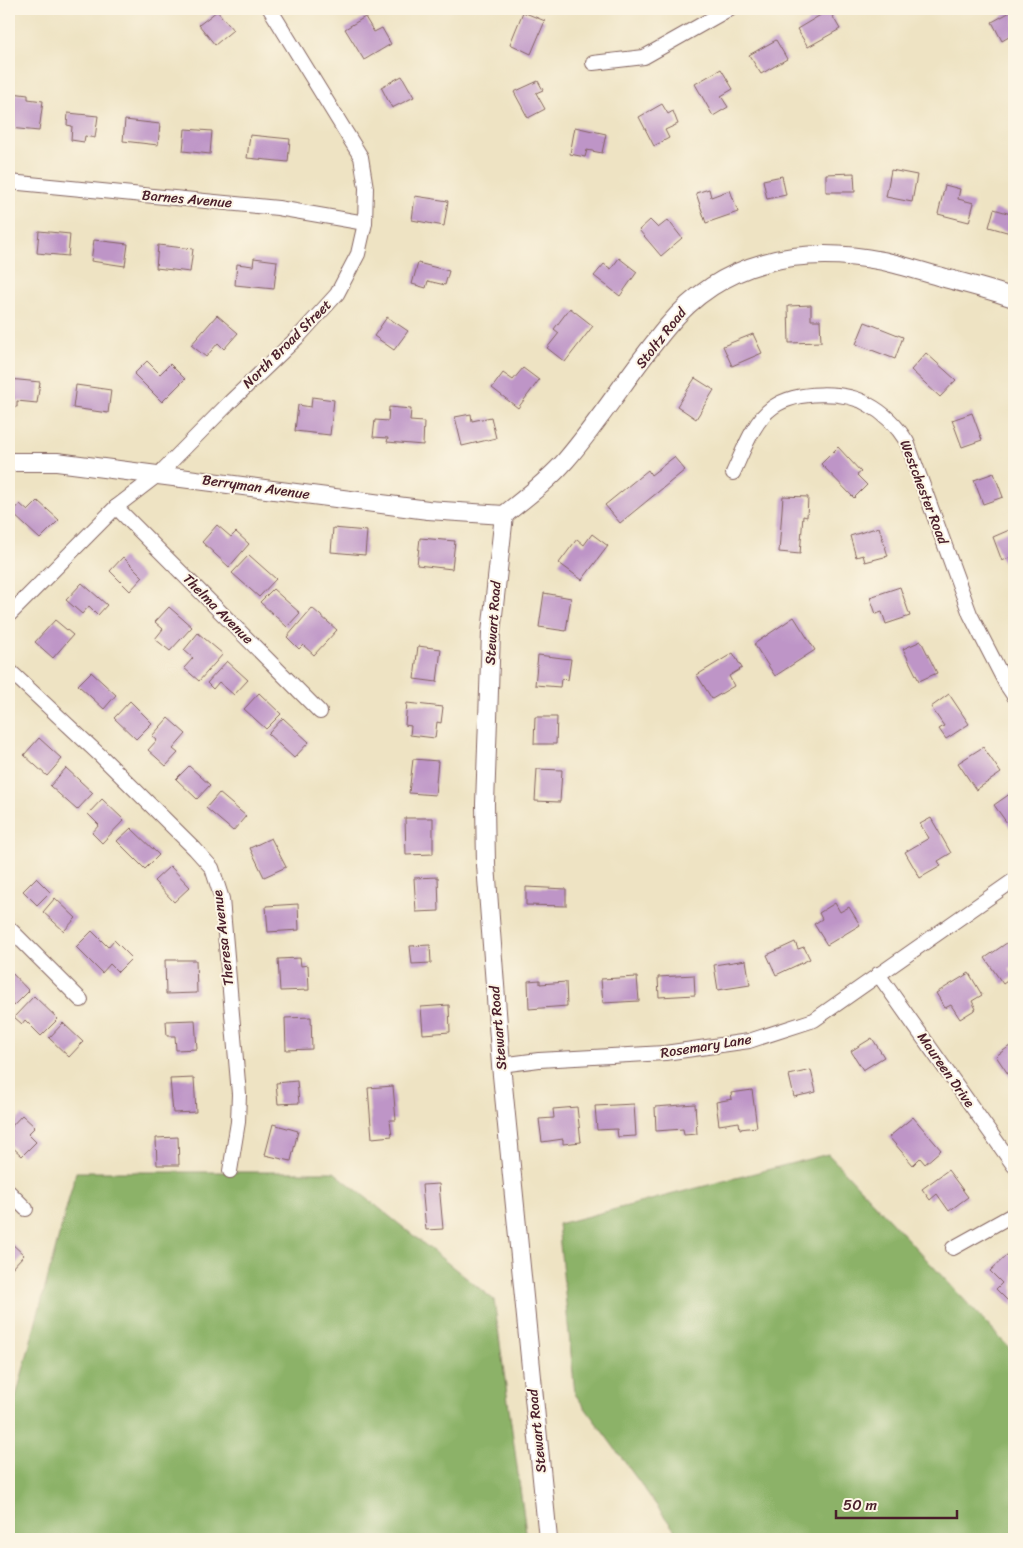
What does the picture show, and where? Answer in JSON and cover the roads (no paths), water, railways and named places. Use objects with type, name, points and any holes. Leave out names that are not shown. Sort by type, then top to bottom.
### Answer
[{"type":"street","name":"North Broad Street","points":[[9,615],[116,507],[159,474],[229,402],[299,336],[336,294],[358,254],[364,224],[366,188],[361,157],[270,9]]},
{"type":"street","points":[[593,63],[644,57],[729,9]]},
{"type":"street","name":"Barnes Avenue","points":[[9,182],[278,208],[364,224]]},
{"type":"street","name":"Stoltz Road","points":[[504,515],[534,491],[565,461],[667,327],[688,303],[713,284],[755,264],[795,256],[837,256],[882,261],[1014,298]]},
{"type":"street","name":"Westchester Road","points":[[733,473],[754,430],[772,408],[797,396],[835,395],[868,403],[894,422],[907,442],[970,614],[1014,696]]},
{"type":"street","name":"Berryman Avenue","points":[[9,462],[57,462],[428,510],[504,515]]},
{"type":"street","name":"Thelma Avenue","points":[[116,507],[320,712]]},
{"type":"street","name":"Stewart Road","points":[[504,515],[491,633],[485,804],[486,865],[501,1065],[548,1539]]},
{"type":"street","name":"Theresa Avenue","points":[[9,670],[110,765],[212,868],[222,899],[239,1094],[238,1122],[230,1171]]},
{"type":"street","name":"Rosemary Lane","points":[[501,1065],[539,1060],[665,1053],[748,1042],[814,1020],[1014,880]]},
{"type":"street","points":[[9,928],[81,1000]]},
{"type":"street","name":"Maureen Drive","points":[[878,974],[1014,1166]]},
{"type":"street","points":[[9,1192],[26,1209]]},
{"type":"street","points":[[953,1248],[1014,1214]]}]
